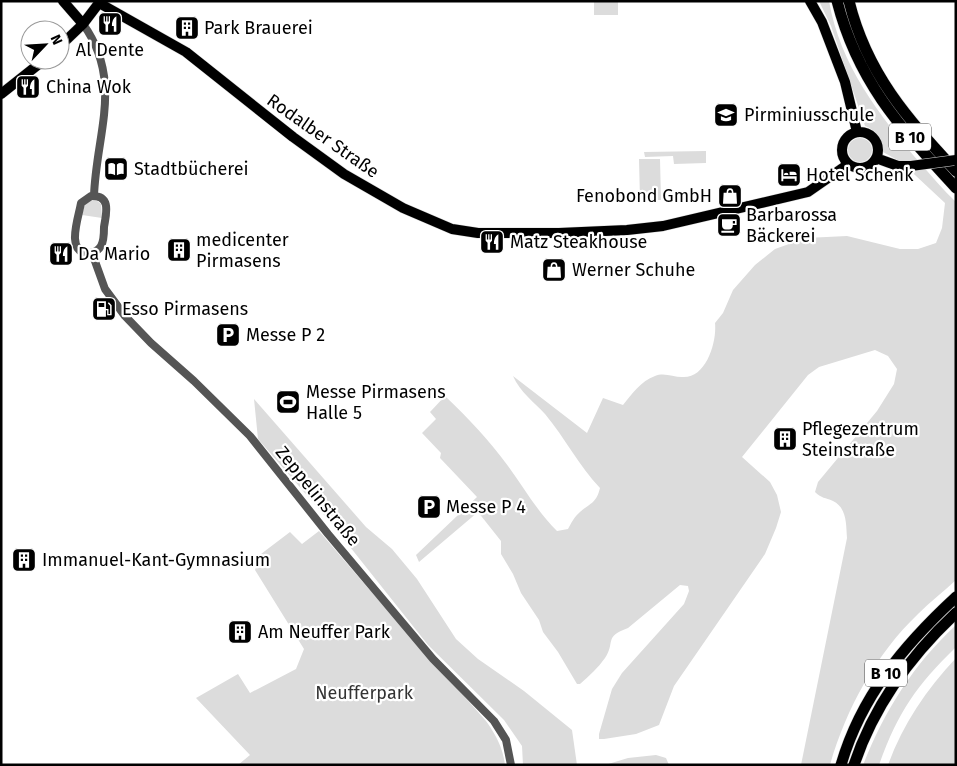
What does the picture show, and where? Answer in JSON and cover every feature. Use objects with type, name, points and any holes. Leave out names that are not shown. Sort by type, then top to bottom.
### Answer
[{"type":"highway","name":"B 10","points":[[837,1],[851,45],[879,97],[912,139],[956,188]]},
{"type":"highway","name":"B 10","points":[[849,1],[862,41],[884,83],[914,126],[956,171]]},
{"type":"highway","name":"B 10","points":[[841,765],[858,720],[884,675],[912,640],[956,597]]},
{"type":"highway","name":"B 10","points":[[854,765],[870,724],[895,682],[920,650],[956,613]]},
{"type":"main road","points":[[64,1],[83,24]]},
{"type":"main road","points":[[810,1],[822,22],[845,82],[857,132]]},
{"type":"main road","points":[[70,36],[83,24],[100,2]]},
{"type":"main road","name":"Rodalber Straße","points":[[100,2],[186,52],[286,133],[344,174],[403,208],[452,229],[478,233],[627,230],[685,221],[808,192],[844,166],[850,165]]},
{"type":"main road","points":[[1,94],[31,70]]},
{"type":"main road","points":[[857,132],[868,134],[878,147],[876,158],[869,166],[859,168],[850,165],[843,155],[843,143],[846,138],[857,132]]},
{"type":"main road","name":"Rodalber Straße","points":[[789,197],[817,179],[840,161],[843,155]]},
{"type":"main road","points":[[876,158],[898,166],[956,160]]},
{"type":"street","points":[[83,24],[96,50],[105,79],[104,116],[96,166],[94,196]]},
{"type":"street","points":[[94,196],[104,200],[107,209],[102,244],[100,248],[92,253],[79,250],[75,244],[74,237],[81,203],[87,198],[94,196]]},
{"type":"street","name":"Zeppelinstraße","points":[[92,253],[105,289],[125,316],[151,344],[205,392],[250,436],[328,534],[433,660],[494,721],[506,740],[510,765]]},
{"type":"green space","points":[[594,1],[618,1],[618,15],[594,15]]},
{"type":"green space","points":[[819,1],[829,1],[842,47],[863,88],[876,108],[920,163],[956,202],[956,580],[903,630],[876,665],[854,703],[830,765],[801,765],[847,538],[845,517],[841,508],[838,504],[815,492],[818,482],[877,411],[894,384],[897,369],[888,356],[875,350],[819,367],[808,375],[742,457],[770,482],[777,495],[781,512],[765,554],[674,686],[659,725],[636,734],[599,739],[612,689],[622,673],[684,604],[689,591],[688,586],[680,585],[628,628],[615,634],[602,662],[580,684],[577,684],[558,652],[543,632],[539,620],[521,593],[513,574],[501,554],[501,541],[478,512],[419,562],[416,555],[477,497],[440,458],[441,453],[422,433],[436,419],[430,412],[445,396],[493,447],[557,531],[568,529],[576,516],[595,500],[600,488],[585,471],[552,423],[523,392],[513,376],[587,433],[603,398],[623,405],[641,384],[650,378],[658,375],[690,376],[698,372],[704,366],[712,349],[715,323],[723,313],[733,290],[755,265],[775,249],[806,238],[847,236],[900,249],[918,249],[936,243],[942,228],[945,203],[901,162],[883,152],[875,133],[865,126],[831,26]]},
{"type":"green space","points":[[860,138],[865,139],[871,145],[871,155],[865,161],[860,162],[855,161],[849,155],[848,150],[849,145],[855,139]]},
{"type":"green space","points":[[706,151],[706,163],[674,164],[673,156],[645,157],[644,152]]},
{"type":"green space","points":[[639,159],[660,159],[661,200],[640,200]]},
{"type":"green space","points":[[90,200],[96,200],[101,204],[102,218],[82,215],[85,204]]},
{"type":"green space","points":[[254,399],[366,527],[392,549],[417,579],[456,639],[478,659],[524,691],[572,730],[577,765],[523,765],[522,746],[504,720],[428,645],[331,523],[258,439]]},
{"type":"green space","name":"Neufferpark","points":[[319,531],[486,721],[503,753],[505,765],[238,765],[250,755],[196,698],[238,674],[250,693],[296,669],[304,649],[255,570],[261,554],[290,532],[302,544]]},
{"type":"green space","points":[[956,625],[956,647],[930,674],[910,701],[893,730],[879,765],[863,765],[891,707],[913,672]]},
{"type":"green space","points":[[956,658],[956,765],[888,765],[901,735],[916,708]]},
{"type":"green space","points":[[656,755],[666,758],[669,765],[605,765],[628,758]]},
{"type":"place","name":"Al Dente","points":[[110,24]]},
{"type":"place","name":"Park Brauerei","points":[[187,28]]},
{"type":"place","name":"China Wok","points":[[28,87]]},
{"type":"place","name":"Pirminiusschule","points":[[726,115]]},
{"type":"place","name":"Stadtbücherei","points":[[116,169]]},
{"type":"place","name":"Hotel Schenk","points":[[789,175]]},
{"type":"place","name":"Fenobond GmbH","points":[[730,196]]},
{"type":"place","name":"Barbarossa Bäckerei","points":[[729,225]]},
{"type":"place","name":"Matz Steakhouse","points":[[492,242]]},
{"type":"place","name":"medicenter Pirmasens","points":[[179,250]]},
{"type":"place","name":"Da Mario","points":[[61,254]]},
{"type":"place","name":"Werner Schuhe","points":[[554,270]]},
{"type":"place","name":"Esso Pirmasens","points":[[104,309]]},
{"type":"place","name":"Messe P 2","points":[[228,335]]},
{"type":"place","name":"Messe Pirmasens Halle 5","points":[[288,402]]},
{"type":"place","name":"Pflegezentrum Steinstraße","points":[[785,439]]},
{"type":"place","name":"Messe P 4","points":[[429,507]]},
{"type":"place","name":"Immanuel-Kant-Gymnasium","points":[[24,560]]},
{"type":"place","name":"Am Neuffer Park","points":[[240,632]]}]
